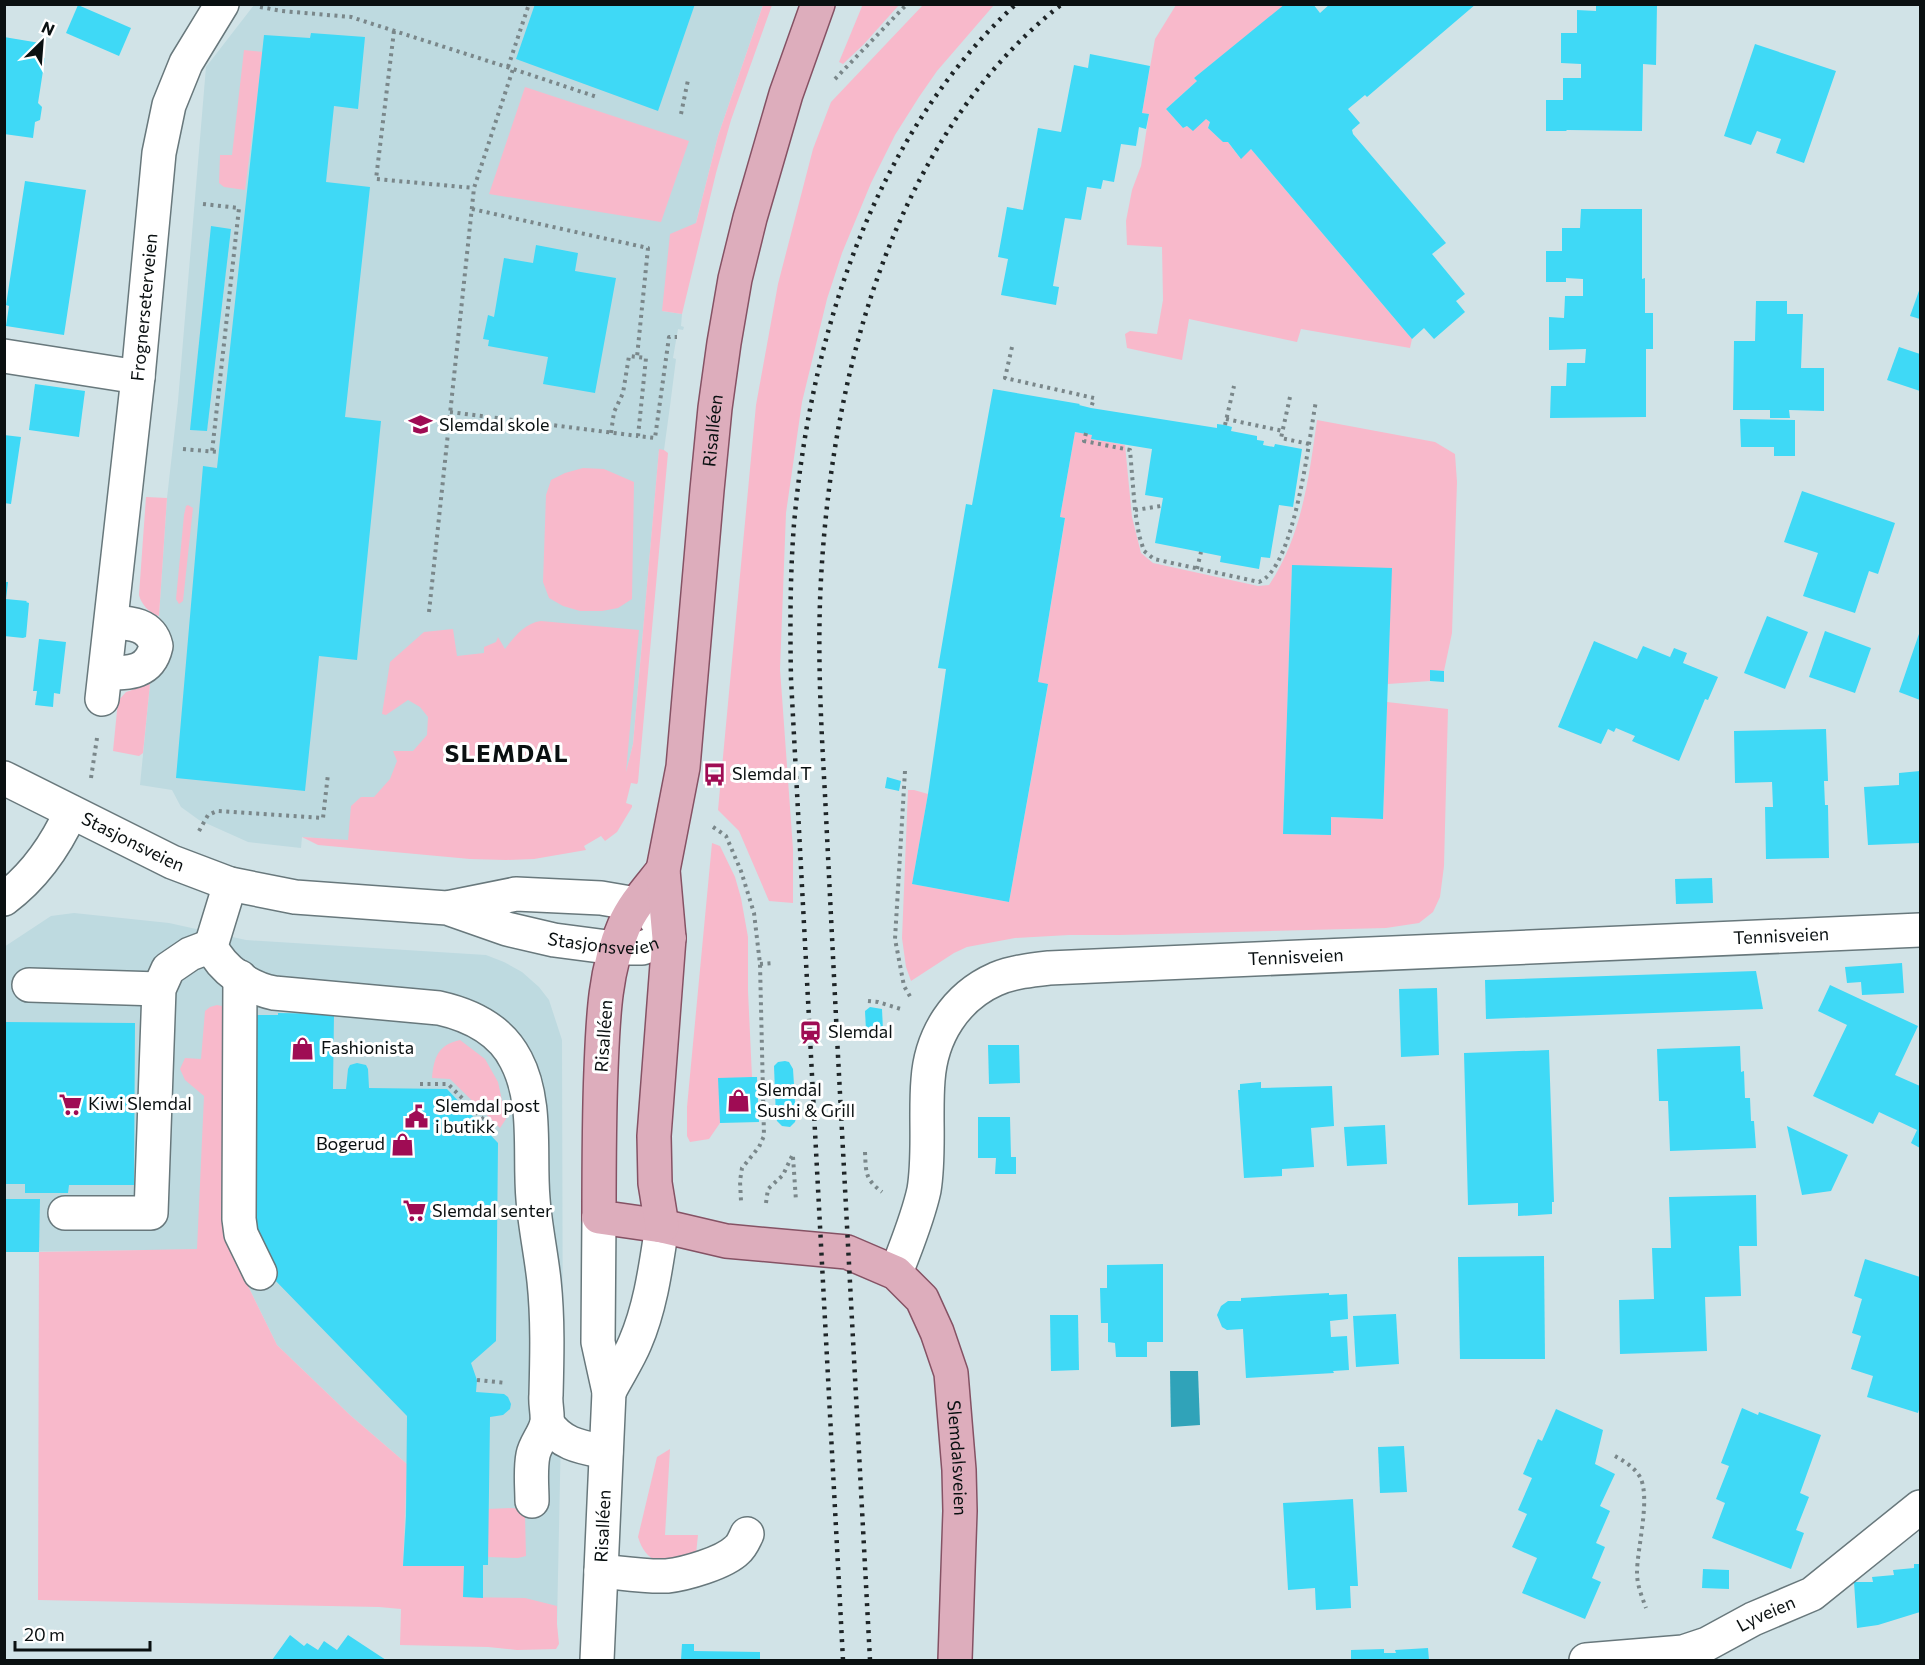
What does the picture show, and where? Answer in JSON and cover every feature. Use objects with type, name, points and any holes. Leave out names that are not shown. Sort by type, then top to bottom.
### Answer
[{"type":"main road","name":"Risalléen","points":[[662,1226],[655,1184],[654,1136],[669,938],[663,870],[683,767],[706,490],[724,343],[733,290],[767,156],[818,4]]},
{"type":"main road","name":"Risalléen","points":[[599,1217],[599,1135],[606,993],[615,948],[625,924],[636,904],[663,870]]},
{"type":"main road","points":[[599,1217],[662,1226],[726,1240],[848,1252],[896,1273]]},
{"type":"main road","name":"Slemdalsveien","points":[[896,1273],[922,1299],[937,1332],[951,1373],[960,1500],[955,1660]]},
{"type":"street","name":"Frognerseterveien","points":[[112,622],[130,623],[143,627],[150,634],[156,646],[150,662],[144,667],[122,673],[104,686],[138,376],[159,153],[169,105],[186,63],[222,4]]},
{"type":"street","points":[[4,356],[138,376]]},
{"type":"street","name":"Stasjonsveien","points":[[4,778],[182,866],[230,884],[295,897],[447,908],[516,894],[601,898],[636,904],[653,915],[669,938],[642,948],[615,948],[554,940],[507,930],[447,908]]},
{"type":"street","points":[[4,900],[41,865],[58,839],[71,812]]},
{"type":"street","points":[[230,884],[211,946],[216,956],[252,986],[274,993],[439,1008],[456,1012],[475,1020],[491,1031],[505,1044],[516,1060],[523,1080],[532,1132],[533,1201],[544,1282],[548,1336],[545,1402],[547,1423],[553,1432],[571,1444],[606,1452]]},
{"type":"street","name":"Tennisveien","points":[[896,1273],[924,1191],[928,1080],[932,1051],[944,1024],[960,1003],[977,989],[997,979],[1021,972],[1049,968],[1920,930]]},
{"type":"street","points":[[65,1213],[151,1213],[159,989],[168,969],[190,954],[211,946]]},
{"type":"street","points":[[240,977],[239,1219],[241,1234],[260,1273]]},
{"type":"street","points":[[29,984],[159,989]]},
{"type":"street","name":"Risalléen","points":[[597,1660],[609,1392],[598,1342],[599,1217]]},
{"type":"street","name":"Risalléen","points":[[609,1392],[635,1344],[642,1325],[662,1226]]},
{"type":"street","points":[[532,1501],[533,1454],[547,1423]]},
{"type":"street","name":"Lyveien","points":[[1586,1660],[1683,1652],[1707,1644],[1754,1619],[1812,1594],[1920,1507]]},
{"type":"street","points":[[601,1571],[665,1576],[679,1574],[716,1562],[736,1552],[747,1534]]},
{"type":"path","points":[[508,67],[529,4]]},
{"type":"path","points":[[835,79],[907,4]]},
{"type":"path","points":[[275,10],[351,17],[597,97]]},
{"type":"path","points":[[394,31],[376,179],[474,188]]},
{"type":"path","points":[[429,612],[474,188],[513,69]]},
{"type":"path","points":[[681,114],[688,80]]},
{"type":"path","points":[[203,204],[239,208],[212,452]]},
{"type":"path","points":[[472,209],[648,248],[637,357]]},
{"type":"path","points":[[450,412],[656,438],[669,337],[676,337]]},
{"type":"path","points":[[1012,347],[1005,378],[1094,398],[1091,408]]},
{"type":"path","points":[[611,433],[614,412],[623,393],[629,356],[646,358],[638,436]]},
{"type":"path","points":[[1225,425],[1234,386]]},
{"type":"path","points":[[1290,397],[1281,438],[1309,444]]},
{"type":"path","points":[[1086,433],[1084,441],[1130,450],[1134,510],[1144,551],[1154,559],[1259,582],[1267,579],[1275,566],[1292,527],[1304,479],[1316,401]]},
{"type":"path","points":[[1226,419],[1283,430]]},
{"type":"path","points":[[183,449],[218,452]]},
{"type":"path","points":[[1134,510],[1161,506]]},
{"type":"path","points":[[1197,569],[1201,552]]},
{"type":"path","points":[[905,771],[895,939],[904,986],[911,998]]},
{"type":"path","points":[[203,823],[208,815],[217,811],[323,818],[328,774]]},
{"type":"path","points":[[707,823],[726,836],[741,871],[754,913],[760,964],[764,1136],[759,1148],[742,1168],[741,1201]]},
{"type":"path","points":[[760,964],[774,963]]},
{"type":"path","points":[[868,1001],[904,1010]]},
{"type":"path","points":[[420,1084],[448,1083],[495,1131]]},
{"type":"path","points":[[865,1152],[867,1176],[883,1192]]},
{"type":"path","points":[[766,1203],[768,1190],[783,1175],[793,1154],[796,1201]]},
{"type":"path","points":[[1615,1456],[1629,1464],[1640,1476],[1644,1490],[1636,1574],[1646,1608]]},
{"type":"shaded area","points":[[863,4],[899,5],[843,64],[839,62]]},
{"type":"shaded area","name":"Slemdal skole","points":[[254,5],[763,5],[718,136],[696,223],[662,311],[682,314],[681,326],[684,327],[683,330],[678,329],[664,450],[659,450],[633,744],[624,782],[502,853],[302,837],[301,848],[248,842],[199,820],[181,807],[172,790],[140,785],[150,684],[166,670],[173,643],[169,630],[159,616],[167,498],[178,401],[206,67]]},
{"type":"shaded area","points":[[763,5],[772,5],[731,120],[682,314],[662,311],[670,234],[696,223],[718,136]]},
{"type":"shaded area","points":[[923,5],[994,5],[937,71],[895,135],[871,183],[842,253],[827,299],[802,402],[786,513],[780,669],[793,849],[793,903],[769,901],[739,831],[718,810],[756,405],[778,284],[813,149],[831,102]]},
{"type":"shaded area","points":[[1176,5],[1285,5],[1194,78],[1197,81],[1166,109],[1183,128],[1206,119],[1210,122],[1208,128],[1223,142],[1228,142],[1240,158],[1251,149],[1412,339],[1410,348],[1301,329],[1297,342],[1189,319],[1182,360],[1127,348],[1125,334],[1130,331],[1157,334],[1163,300],[1162,247],[1127,245],[1126,221],[1132,190],[1141,166],[1149,114],[1142,113],[1155,39]]},
{"type":"shaded area","points":[[244,50],[263,52],[245,190],[224,187],[219,183],[220,155],[232,155]]},
{"type":"shaded area","points":[[525,87],[689,141],[661,222],[489,194]]},
{"type":"shaded area","points":[[1317,420],[1435,442],[1455,454],[1457,482],[1452,633],[1444,671],[1430,670],[1430,681],[1388,684],[1292,566],[1283,834],[1330,835],[1331,817],[1383,819],[1387,702],[1448,709],[1444,866],[1440,897],[1433,912],[1419,923],[1386,928],[1015,938],[967,947],[911,981],[906,967],[902,938],[908,790],[928,794],[912,884],[1009,902],[1048,685],[1038,682],[1065,519],[1060,517],[1075,432],[1092,435],[1092,439],[1125,445],[1132,517],[1141,553],[1153,563],[1258,586],[1269,585],[1297,526],[1307,484]]},
{"type":"shaded area","points":[[659,449],[668,453],[638,782],[637,784],[631,783],[626,803],[632,807],[617,832],[605,841],[601,836],[584,846],[586,850],[534,859],[506,860],[470,859],[318,845],[302,837],[348,840],[351,806],[361,797],[374,797],[390,779],[397,761],[393,751],[413,751],[427,735],[428,717],[420,707],[408,700],[386,715],[382,714],[390,662],[424,632],[453,629],[457,656],[484,653],[484,647],[496,642],[498,637],[505,649],[525,628],[541,621],[639,630],[626,772],[633,744]]},
{"type":"shaded area","points":[[583,468],[604,469],[634,482],[632,599],[618,608],[580,611],[563,606],[549,598],[543,582],[546,495],[551,480]]},
{"type":"shaded area","points":[[146,497],[167,498],[159,616],[146,608],[139,595]]},
{"type":"shaded area","points":[[188,505],[193,508],[183,601],[179,604],[176,599],[184,515]]},
{"type":"shaded area","points":[[150,684],[143,753],[139,756],[113,751],[118,701],[126,692]]},
{"type":"shaded area","points":[[712,843],[720,846],[735,877],[748,937],[752,1077],[719,1079],[720,1123],[709,1139],[690,1142],[687,1136],[687,1107]]},
{"type":"shaded area","points":[[74,913],[169,923],[246,940],[486,955],[522,972],[539,987],[549,1000],[562,1040],[563,1404],[557,1624],[401,1609],[407,1464],[350,1415],[277,1345],[249,1288],[235,1249],[5,1252],[4,947],[51,916]]},
{"type":"shaded area","points":[[217,1005],[227,1007],[235,1249],[249,1288],[277,1345],[350,1415],[407,1464],[403,1566],[464,1566],[463,1597],[525,1598],[557,1606],[559,1644],[556,1649],[517,1650],[400,1645],[401,1609],[38,1600],[39,1252],[197,1249],[204,1096],[185,1080],[180,1069],[185,1058],[201,1059],[205,1011]]},
{"type":"shaded area","points":[[460,1040],[485,1059],[498,1082],[506,1119],[500,1128],[450,1079],[432,1078],[438,1053],[447,1045]]},
{"type":"shaded area","points":[[670,1449],[665,1535],[698,1535],[696,1554],[659,1563],[651,1558],[641,1546],[638,1537],[657,1457]]},
{"type":"shaded area","points":[[488,1509],[522,1509],[525,1514],[526,1556],[488,1557]]},
{"type":"water","points":[[1170,1371],[1198,1371],[1200,1425],[1171,1427]]},
{"type":"building","points":[[535,4],[695,4],[658,111],[516,59]]},
{"type":"building","points":[[1285,4],[1313,4],[1320,13],[1330,4],[1476,4],[1367,97],[1365,95],[1348,109],[1360,123],[1352,130],[1353,134],[1446,243],[1432,254],[1465,294],[1456,301],[1465,312],[1434,339],[1424,328],[1412,339],[1251,149],[1241,159],[1228,142],[1223,142],[1208,128],[1210,122],[1206,119],[1193,131],[1187,126],[1183,128],[1166,109],[1197,81],[1194,78]]},
{"type":"building","points":[[1596,4],[1657,4],[1656,65],[1643,64],[1642,131],[1546,131],[1546,100],[1563,100],[1563,78],[1581,78],[1581,64],[1561,63],[1561,33],[1577,33],[1577,10],[1596,11]]},
{"type":"building","points":[[78,5],[131,28],[119,56],[66,33]]},
{"type":"building","points":[[311,33],[365,37],[358,109],[334,106],[326,182],[370,187],[345,417],[381,421],[357,660],[319,656],[305,791],[176,778],[203,466],[217,468],[264,35],[310,38]]},
{"type":"building","points":[[4,37],[40,43],[37,57],[45,58],[38,103],[42,107],[40,120],[35,122],[33,138],[4,134]]},
{"type":"building","points":[[1755,44],[1836,71],[1804,163],[1776,153],[1781,139],[1757,131],[1751,145],[1724,136]]},
{"type":"building","points":[[1090,54],[1150,66],[1142,113],[1149,114],[1146,129],[1139,127],[1136,146],[1121,144],[1114,182],[1103,180],[1101,189],[1087,187],[1081,220],[1065,218],[1053,286],[1059,287],[1056,305],[1001,295],[1008,259],[998,257],[1007,207],[1023,210],[1038,128],[1061,132],[1074,65],[1088,68]]},
{"type":"building","points":[[25,181],[86,190],[64,335],[6,326],[9,306],[6,305]]},
{"type":"building","points":[[1581,209],[1642,209],[1642,279],[1645,278],[1645,313],[1653,313],[1653,349],[1646,349],[1646,417],[1550,418],[1551,386],[1566,386],[1567,363],[1585,363],[1586,349],[1549,350],[1549,317],[1564,318],[1565,296],[1583,296],[1583,279],[1566,278],[1566,282],[1546,282],[1546,251],[1562,251],[1562,228],[1580,228]]},
{"type":"building","points":[[211,226],[231,229],[207,431],[190,430]]},
{"type":"building","points":[[536,245],[578,253],[575,271],[616,278],[595,393],[543,384],[548,357],[488,346],[489,340],[483,339],[488,315],[494,317],[504,258],[533,263]]},
{"type":"building","points":[[1920,288],[1920,319],[1910,316]]},
{"type":"building","points":[[1756,301],[1787,301],[1787,314],[1803,314],[1801,368],[1824,368],[1824,411],[1789,410],[1790,418],[1770,418],[1770,410],[1733,410],[1734,341],[1755,341]]},
{"type":"building","points":[[1899,347],[1920,354],[1920,391],[1887,380]]},
{"type":"building","points":[[35,384],[85,391],[79,437],[29,430]]},
{"type":"building","points":[[993,389],[1080,404],[1091,408],[1217,428],[1217,424],[1225,425],[1232,427],[1231,431],[1257,436],[1257,440],[1264,441],[1263,445],[1274,447],[1275,444],[1302,449],[1293,507],[1279,505],[1270,558],[1261,557],[1259,569],[1220,562],[1221,556],[1155,543],[1163,498],[1145,495],[1152,449],[1091,439],[1092,435],[1075,432],[1060,517],[1065,518],[1038,682],[1048,684],[1009,902],[912,884],[946,669],[938,668],[966,504],[972,505]]},
{"type":"building","points":[[1740,419],[1795,420],[1795,456],[1774,456],[1774,447],[1741,447]]},
{"type":"building","points":[[4,435],[21,437],[11,504],[4,503]]},
{"type":"building","points":[[1802,491],[1895,523],[1878,574],[1869,571],[1855,613],[1803,596],[1818,553],[1784,542]]},
{"type":"building","points":[[1292,565],[1392,568],[1383,819],[1331,817],[1331,835],[1283,834]]},
{"type":"building","points":[[4,582],[8,582],[6,599],[29,603],[26,637],[4,636]]},
{"type":"building","points":[[1767,616],[1808,632],[1785,689],[1744,673]]},
{"type":"building","points":[[1825,631],[1871,648],[1855,693],[1809,677]]},
{"type":"building","points":[[1920,631],[1920,700],[1899,692]]},
{"type":"building","points":[[39,639],[66,642],[60,694],[54,693],[53,707],[35,705],[37,691],[33,691]]},
{"type":"building","points":[[1594,641],[1637,659],[1643,646],[1670,657],[1674,648],[1687,653],[1683,663],[1718,677],[1708,700],[1705,699],[1679,761],[1632,741],[1635,736],[1616,728],[1614,732],[1608,729],[1601,744],[1558,727]]},
{"type":"building","points":[[1430,670],[1444,671],[1444,682],[1430,681]]},
{"type":"building","points":[[1826,729],[1828,781],[1824,781],[1825,805],[1828,805],[1829,858],[1766,859],[1765,807],[1773,807],[1772,782],[1735,783],[1734,731]]},
{"type":"building","points":[[1920,771],[1920,843],[1868,845],[1864,787],[1899,785],[1899,773]]},
{"type":"building","points":[[887,777],[901,781],[899,791],[885,788]]},
{"type":"building","points":[[1712,878],[1713,903],[1676,904],[1675,879]]},
{"type":"building","points":[[1902,963],[1904,993],[1862,995],[1861,982],[1847,983],[1845,967]]},
{"type":"building","points":[[1756,971],[1763,1009],[1486,1019],[1485,980]]},
{"type":"building","points":[[1830,985],[1918,1026],[1895,1075],[1920,1086],[1920,1148],[1911,1143],[1917,1130],[1879,1112],[1873,1124],[1813,1096],[1847,1025],[1818,1011]]},
{"type":"building","points":[[1437,988],[1439,1055],[1401,1057],[1399,989]]},
{"type":"building","points":[[870,1007],[882,1009],[883,1030],[871,1033],[866,1030],[865,1011]]},
{"type":"building","points":[[278,1013],[334,1014],[333,1089],[346,1089],[348,1069],[350,1065],[357,1063],[366,1065],[368,1069],[369,1088],[447,1089],[498,1143],[496,1341],[471,1363],[477,1380],[476,1392],[504,1394],[511,1404],[510,1409],[503,1415],[490,1417],[488,1565],[483,1565],[483,1598],[463,1597],[464,1566],[403,1566],[407,1416],[272,1277],[247,1208],[251,1015],[278,1015]]},
{"type":"building","points":[[4,1022],[135,1023],[134,1185],[69,1185],[68,1193],[25,1193],[25,1184],[4,1184]]},
{"type":"building","points":[[988,1045],[1019,1045],[1020,1083],[989,1084]]},
{"type":"building","points":[[1740,1046],[1745,1098],[1750,1098],[1756,1148],[1670,1151],[1668,1101],[1659,1101],[1657,1049]]},
{"type":"building","points":[[1549,1050],[1554,1202],[1552,1202],[1552,1214],[1518,1216],[1518,1203],[1468,1205],[1464,1053]]},
{"type":"building","points":[[778,1062],[789,1062],[793,1069],[796,1118],[790,1127],[782,1126],[776,1118],[774,1066]]},
{"type":"building","name":"Slemdal Sushi & Grill","points":[[757,1077],[759,1122],[720,1123],[718,1078]]},
{"type":"building","points":[[1261,1082],[1261,1088],[1332,1086],[1334,1126],[1311,1128],[1314,1167],[1282,1169],[1282,1176],[1244,1178],[1238,1090],[1240,1090],[1240,1084]]},
{"type":"building","points":[[978,1117],[1010,1117],[1011,1157],[1016,1157],[1016,1174],[995,1174],[996,1158],[978,1158]]},
{"type":"building","points":[[1385,1125],[1387,1164],[1347,1166],[1344,1127]]},
{"type":"building","points":[[1787,1126],[1848,1155],[1831,1191],[1802,1195]]},
{"type":"building","points":[[1756,1195],[1757,1246],[1739,1246],[1741,1296],[1705,1297],[1707,1351],[1620,1354],[1619,1300],[1654,1299],[1652,1248],[1671,1248],[1669,1197]]},
{"type":"building","points":[[4,1199],[40,1199],[39,1252],[4,1252]]},
{"type":"building","points":[[1544,1256],[1545,1359],[1460,1359],[1458,1257]]},
{"type":"building","points":[[1865,1259],[1920,1277],[1920,1406],[1918,1413],[1867,1397],[1873,1376],[1851,1369],[1861,1336],[1852,1333],[1862,1299],[1854,1296]]},
{"type":"building","points":[[1163,1264],[1163,1342],[1147,1342],[1147,1357],[1116,1357],[1115,1343],[1108,1342],[1108,1323],[1101,1323],[1100,1288],[1107,1288],[1107,1265]]},
{"type":"building","points":[[1329,1293],[1329,1295],[1347,1294],[1348,1319],[1330,1321],[1331,1337],[1347,1336],[1349,1370],[1333,1371],[1334,1373],[1246,1378],[1243,1329],[1227,1330],[1222,1327],[1217,1315],[1221,1306],[1228,1301],[1241,1301],[1241,1298]]},
{"type":"building","points":[[1396,1314],[1399,1364],[1356,1367],[1353,1316]]},
{"type":"building","points":[[1050,1315],[1078,1315],[1079,1370],[1051,1371]]},
{"type":"building","points":[[1742,1408],[1821,1435],[1800,1493],[1809,1497],[1796,1530],[1804,1533],[1791,1569],[1712,1538],[1725,1503],[1716,1499],[1729,1466],[1721,1463]]},
{"type":"building","points":[[1556,1409],[1603,1430],[1595,1464],[1615,1474],[1600,1506],[1610,1511],[1596,1543],[1605,1547],[1592,1578],[1601,1582],[1585,1619],[1522,1593],[1537,1558],[1512,1547],[1527,1514],[1518,1510],[1532,1478],[1523,1474],[1538,1439],[1542,1441]]},
{"type":"building","points":[[1404,1446],[1407,1492],[1380,1493],[1378,1447]]},
{"type":"building","points":[[1353,1499],[1358,1586],[1350,1586],[1351,1608],[1316,1610],[1315,1588],[1288,1590],[1283,1503]]},
{"type":"building","points":[[1914,1564],[1920,1564],[1920,1612],[1878,1625],[1857,1628],[1854,1582],[1873,1582],[1872,1577],[1894,1575],[1893,1570],[1914,1568]]},
{"type":"building","points":[[1703,1569],[1729,1570],[1729,1589],[1702,1588]]},
{"type":"building","points":[[290,1635],[304,1646],[307,1643],[318,1650],[324,1641],[337,1650],[348,1635],[386,1660],[272,1660]]},
{"type":"building","points":[[682,1644],[694,1644],[694,1651],[760,1652],[760,1660],[681,1660]]},
{"type":"building","points":[[1428,1648],[1429,1660],[1351,1660],[1351,1650],[1384,1649],[1384,1653],[1396,1653],[1395,1650]]},
{"type":"railway","points":[[843,1660],[791,679],[794,524],[803,453],[816,382],[834,311],[858,243],[887,177],[923,114],[966,56],[1016,4]]},
{"type":"railway","points":[[870,1660],[819,660],[821,579],[828,501],[840,422],[858,342],[882,264],[914,190],[955,121],[1004,58],[1062,4]]},
{"type":"place","name":"Slemdal skole","points":[[421,425]]},
{"type":"place","name":"Slemdal T","points":[[714,774]]},
{"type":"place","name":"Slemdal","points":[[810,1032]]},
{"type":"place","name":"Fashionista","points":[[303,1048]]},
{"type":"place","name":"Slemdal Sushi & Grill","points":[[739,1100]]},
{"type":"place","name":"Kiwi Slemdal","points":[[70,1104]]},
{"type":"place","name":"Slemdal post i butikk","points":[[417,1116]]},
{"type":"place","name":"Bogerud","points":[[403,1144]]},
{"type":"place","name":"Slemdal senter","points":[[414,1211]]},
{"type":"district","name":"SLEMDAL","points":[[507,754]]}]
